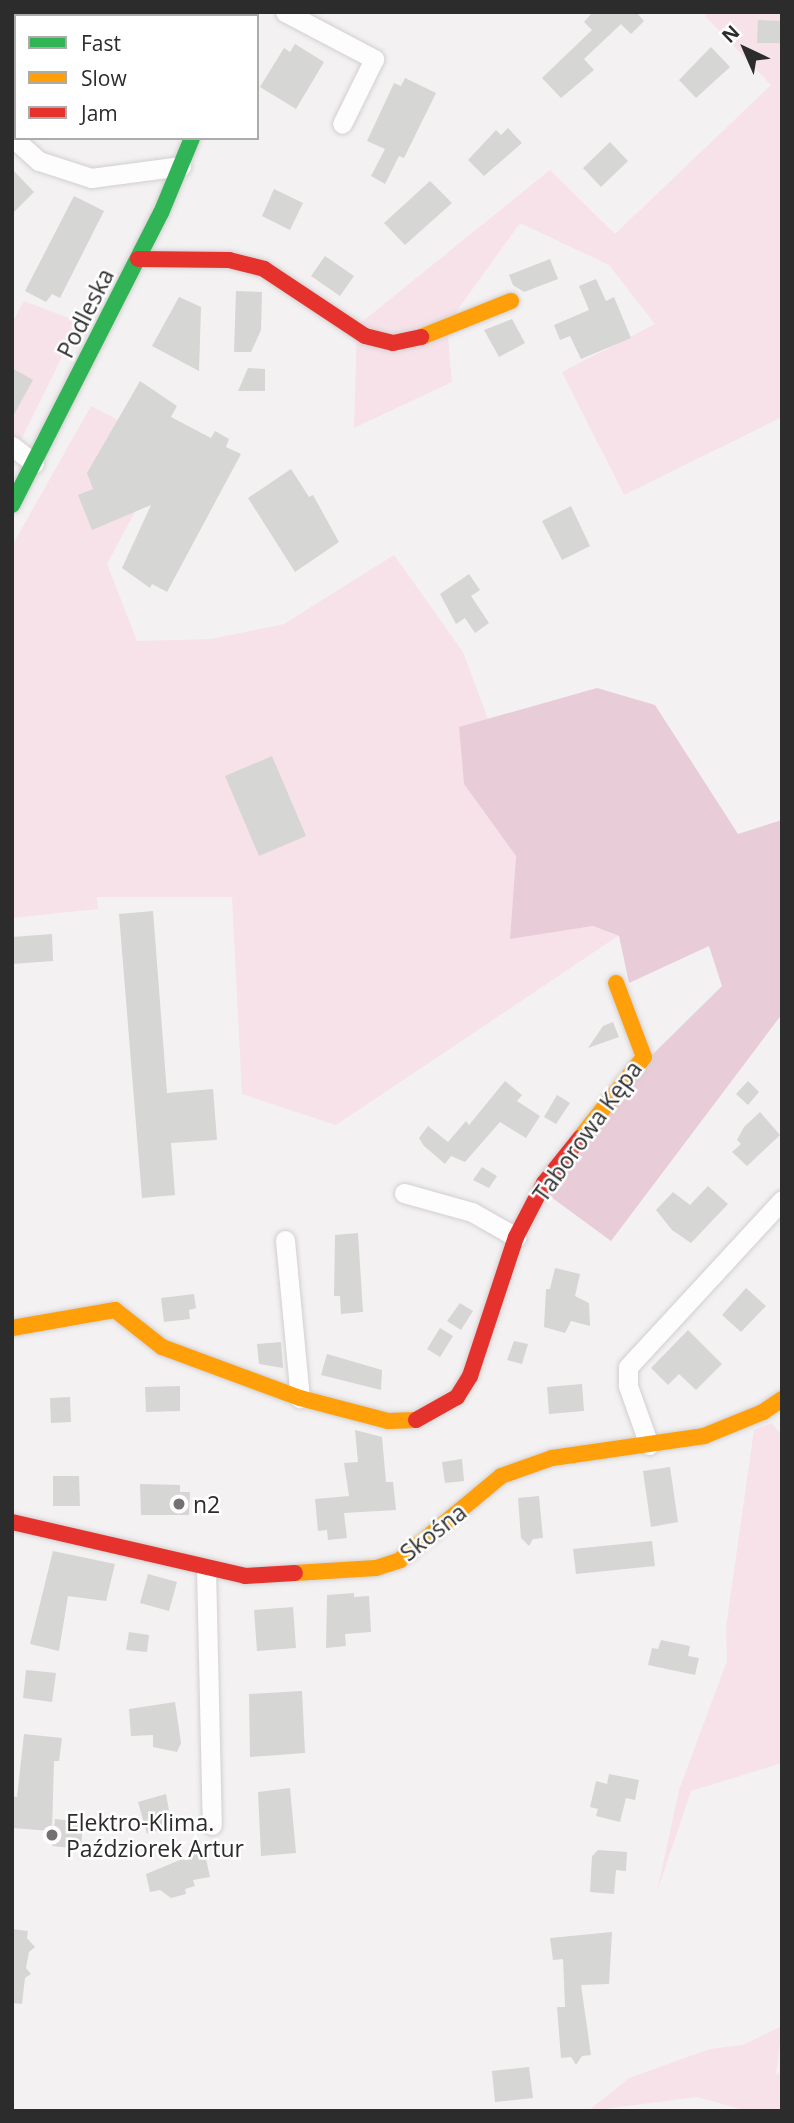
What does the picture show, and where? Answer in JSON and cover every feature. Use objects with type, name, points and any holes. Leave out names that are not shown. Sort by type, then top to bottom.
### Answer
[{"type":"street","points":[[285,12],[374,59],[342,124]]},
{"type":"street","points":[[15,140],[39,161],[91,178],[181,166]]},
{"type":"street","name":"Podleska","points":[[12,505],[138,259],[191,140]]},
{"type":"street","points":[[138,259],[229,260],[264,269],[331,316],[365,336],[393,344],[420,338],[511,301]]},
{"type":"street","points":[[12,446],[34,463]]},
{"type":"street","name":"Taborowa Kępa","points":[[12,1328],[115,1310],[162,1347],[300,1398],[405,1423],[430,1416],[457,1396],[470,1376],[516,1237],[544,1183],[644,1057],[616,983]]},
{"type":"street","points":[[404,1193],[472,1212],[516,1237]]},
{"type":"street","points":[[649,1445],[628,1386],[628,1367],[782,1200]]},
{"type":"street","points":[[285,1240],[300,1398]]},
{"type":"street","name":"Skośna","points":[[12,1522],[245,1576],[376,1568],[400,1560],[501,1476],[552,1458],[704,1436],[763,1412],[782,1399]]},
{"type":"street","points":[[206,1568],[212,1825]]},
{"type":"shaded area","points":[[710,12],[782,12],[782,417],[624,495],[562,372],[655,324],[609,265],[520,223],[456,312],[448,337],[452,382],[354,428],[357,326],[550,170],[615,234],[771,85],[705,16]]},
{"type":"shaded area","points":[[24,301],[79,322],[12,458],[12,323]]},
{"type":"shaded area","points":[[91,406],[170,447],[107,564],[137,641],[211,639],[284,624],[394,555],[463,652],[488,719],[459,728],[464,784],[516,856],[510,939],[593,926],[618,936],[336,1125],[242,1094],[232,897],[97,897],[98,909],[12,918],[12,546]]},
{"type":"shaded area","points":[[597,688],[655,705],[738,834],[782,820],[782,1014],[611,1241],[547,1194],[650,1057],[722,986],[709,946],[629,983],[619,936],[593,926],[510,939],[516,856],[464,784],[459,727]]},
{"type":"shaded area","points":[[772,1423],[782,1436],[782,1763],[691,1791],[657,1892],[679,1790],[727,1661],[726,1627],[754,1430]]},
{"type":"shaded area","points":[[782,2026],[776,2075],[782,2072],[782,2111],[748,2111],[697,2097],[588,2111],[629,2078],[710,2049],[743,2045]]},
{"type":"building","points":[[593,12],[636,12],[644,21],[631,34],[621,24],[584,59],[594,70],[561,98],[542,78],[592,30],[584,22]]},
{"type":"building","points":[[758,20],[782,21],[781,43],[757,43]]},
{"type":"building","points":[[295,44],[324,62],[296,109],[260,87],[284,48],[290,52]]},
{"type":"building","points":[[711,47],[730,67],[696,98],[679,80]]},
{"type":"building","points":[[405,78],[436,93],[404,158],[399,156],[385,184],[371,176],[385,149],[367,141],[394,83],[401,86]]},
{"type":"building","points":[[508,128],[522,143],[484,176],[468,160],[496,130],[501,135]]},
{"type":"building","points":[[610,142],[628,161],[601,187],[583,168]]},
{"type":"building","points":[[12,169],[34,192],[12,214]]},
{"type":"building","points":[[430,181],[452,203],[405,245],[384,223]]},
{"type":"building","points":[[274,189],[303,203],[290,230],[262,216]]},
{"type":"building","points":[[74,196],[104,211],[60,298],[52,294],[46,302],[25,291]]},
{"type":"building","points":[[325,256],[354,276],[340,296],[311,276]]},
{"type":"building","points":[[550,259],[558,279],[524,292],[513,285],[509,275]]},
{"type":"building","points":[[596,279],[606,301],[614,297],[631,338],[581,359],[570,336],[560,340],[554,325],[589,310],[579,286]]},
{"type":"building","points":[[236,291],[262,292],[261,330],[251,352],[234,352]]},
{"type":"building","points":[[179,297],[201,307],[199,371],[152,346]]},
{"type":"building","points":[[512,319],[525,343],[499,357],[484,330]]},
{"type":"building","points":[[12,368],[33,380],[12,418]]},
{"type":"building","points":[[248,368],[265,369],[265,391],[238,391]]},
{"type":"building","points":[[140,381],[177,406],[171,417],[211,438],[215,431],[229,439],[226,447],[241,454],[167,592],[152,584],[150,588],[122,568],[151,505],[92,530],[78,495],[93,489],[87,473]]},
{"type":"building","points":[[291,469],[309,497],[313,495],[339,542],[295,572],[248,498]]},
{"type":"building","points":[[571,506],[590,546],[562,560],[542,521]]},
{"type":"building","points":[[469,574],[480,590],[471,596],[489,623],[475,633],[465,618],[456,624],[440,594]]},
{"type":"building","points":[[272,756],[306,836],[259,856],[225,776]]},
{"type":"building","points":[[153,911],[167,1093],[213,1089],[217,1140],[171,1143],[175,1195],[142,1198],[119,914]]},
{"type":"building","points":[[52,934],[53,961],[12,964],[12,937]]},
{"type":"building","points":[[613,1022],[619,1037],[588,1048],[603,1026]]},
{"type":"building","points":[[505,1081],[522,1095],[517,1101],[540,1116],[526,1138],[500,1122],[465,1162],[451,1156],[445,1164],[424,1146],[419,1138],[428,1126],[448,1142],[466,1121],[469,1125]]},
{"type":"building","points":[[748,1081],[759,1092],[748,1105],[736,1094]]},
{"type":"building","points":[[557,1095],[570,1103],[556,1124],[544,1117]]},
{"type":"building","points":[[760,1112],[780,1135],[747,1166],[732,1152],[741,1144],[737,1140],[744,1127]]},
{"type":"building","points":[[482,1167],[497,1176],[489,1188],[473,1180]]},
{"type":"building","points":[[708,1186],[728,1204],[691,1243],[672,1230],[656,1210],[673,1192],[690,1205]]},
{"type":"building","points":[[358,1233],[363,1312],[341,1314],[340,1296],[334,1296],[335,1235]]},
{"type":"building","points":[[555,1268],[580,1274],[575,1296],[589,1303],[590,1326],[571,1321],[565,1333],[544,1327],[546,1289],[550,1289]]},
{"type":"building","points":[[746,1288],[766,1306],[741,1332],[722,1315]]},
{"type":"building","points":[[194,1294],[196,1308],[189,1310],[190,1319],[164,1322],[161,1298]]},
{"type":"building","points":[[460,1303],[473,1311],[461,1330],[447,1321]]},
{"type":"building","points":[[440,1328],[453,1336],[440,1357],[427,1349]]},
{"type":"building","points":[[688,1330],[722,1364],[696,1390],[679,1374],[668,1385],[651,1368]]},
{"type":"building","points":[[514,1341],[528,1344],[522,1364],[507,1360]]},
{"type":"building","points":[[281,1342],[283,1368],[259,1364],[257,1344]]},
{"type":"building","points":[[327,1354],[382,1370],[381,1390],[321,1375]]},
{"type":"building","points":[[582,1384],[584,1411],[549,1414],[547,1387]]},
{"type":"building","points":[[180,1386],[180,1411],[146,1412],[145,1387]]},
{"type":"building","points":[[70,1397],[71,1422],[51,1423],[50,1398]]},
{"type":"building","points":[[355,1430],[382,1437],[386,1482],[393,1482],[396,1510],[344,1513],[347,1538],[328,1540],[327,1530],[318,1531],[315,1499],[349,1496],[344,1463],[358,1462]]},
{"type":"building","points":[[462,1459],[464,1481],[445,1483],[442,1462]]},
{"type":"building","points":[[670,1467],[678,1522],[651,1527],[643,1471]]},
{"type":"building","points":[[53,1476],[79,1476],[80,1506],[53,1506]]},
{"type":"building","points":[[140,1484],[180,1485],[180,1492],[190,1492],[189,1515],[141,1515]]},
{"type":"building","points":[[539,1496],[543,1538],[533,1539],[529,1546],[521,1538],[518,1498]]},
{"type":"building","points":[[652,1541],[655,1566],[576,1574],[573,1549]]},
{"type":"building","points":[[53,1551],[115,1564],[106,1601],[68,1596],[59,1651],[30,1644]]},
{"type":"building","points":[[148,1574],[177,1582],[169,1611],[140,1603]]},
{"type":"building","points":[[354,1593],[354,1597],[369,1596],[371,1632],[345,1634],[346,1646],[326,1648],[327,1595]]},
{"type":"building","points":[[293,1607],[296,1648],[257,1651],[254,1610]]},
{"type":"building","points":[[129,1632],[149,1635],[147,1652],[126,1650]]},
{"type":"building","points":[[661,1640],[690,1646],[688,1656],[699,1658],[695,1675],[648,1665],[652,1648],[658,1649]]},
{"type":"building","points":[[26,1670],[56,1673],[52,1702],[23,1698]]},
{"type":"building","points":[[302,1691],[305,1753],[250,1757],[249,1694]]},
{"type":"building","points":[[175,1702],[181,1743],[177,1752],[153,1747],[153,1735],[131,1736],[129,1709]]},
{"type":"building","points":[[24,1734],[62,1738],[59,1761],[54,1761],[52,1831],[12,1828],[12,1796],[17,1797]]},
{"type":"building","points":[[609,1774],[639,1780],[635,1800],[626,1798],[620,1822],[596,1816],[598,1809],[590,1807],[596,1781],[607,1784]]},
{"type":"building","points":[[290,1788],[296,1853],[261,1856],[258,1792]]},
{"type":"building","points":[[166,1794],[172,1827],[147,1834],[138,1802]]},
{"type":"building","points":[[55,1819],[83,1822],[81,1849],[52,1846]]},
{"type":"building","points":[[204,1850],[210,1877],[193,1880],[195,1886],[185,1889],[186,1894],[171,1898],[160,1890],[150,1892],[146,1874]]},
{"type":"building","points":[[598,1850],[627,1852],[626,1871],[616,1870],[614,1894],[590,1892],[592,1856]]},
{"type":"building","points":[[12,1929],[28,1931],[27,1938],[35,1947],[29,1952],[26,1968],[31,1974],[25,1978],[22,2004],[12,2003]]},
{"type":"building","points":[[612,1932],[609,1984],[581,1985],[591,2055],[582,2056],[576,2065],[571,2057],[561,2058],[557,2007],[565,2007],[563,1959],[553,1960],[550,1938]]},
{"type":"building","points":[[529,2067],[533,2098],[495,2102],[492,2071]]},
{"type":"traffic: fast","points":[[12,505],[161,213],[191,140]]},
{"type":"traffic: slow","points":[[421,337],[511,301]]},
{"type":"traffic: slow","points":[[580,1138],[644,1057],[616,983]]},
{"type":"traffic: slow","points":[[12,1328],[115,1310],[162,1347],[300,1398],[388,1421],[416,1420]]},
{"type":"traffic: slow","points":[[295,1573],[376,1568],[400,1560],[501,1476],[552,1458],[704,1436],[763,1412],[782,1399]]},
{"type":"traffic: jam","points":[[138,259],[229,260],[264,269],[365,336],[393,343],[421,337]]},
{"type":"traffic: jam","points":[[416,1420],[457,1397],[470,1376],[516,1237],[544,1183],[580,1138]]},
{"type":"traffic: jam","points":[[12,1522],[245,1576],[295,1573]]},
{"type":"place","name":"n2","points":[[179,1504]]},
{"type":"place","name":"Elektro-Klima. Paździorek Artur","points":[[52,1835]]}]
